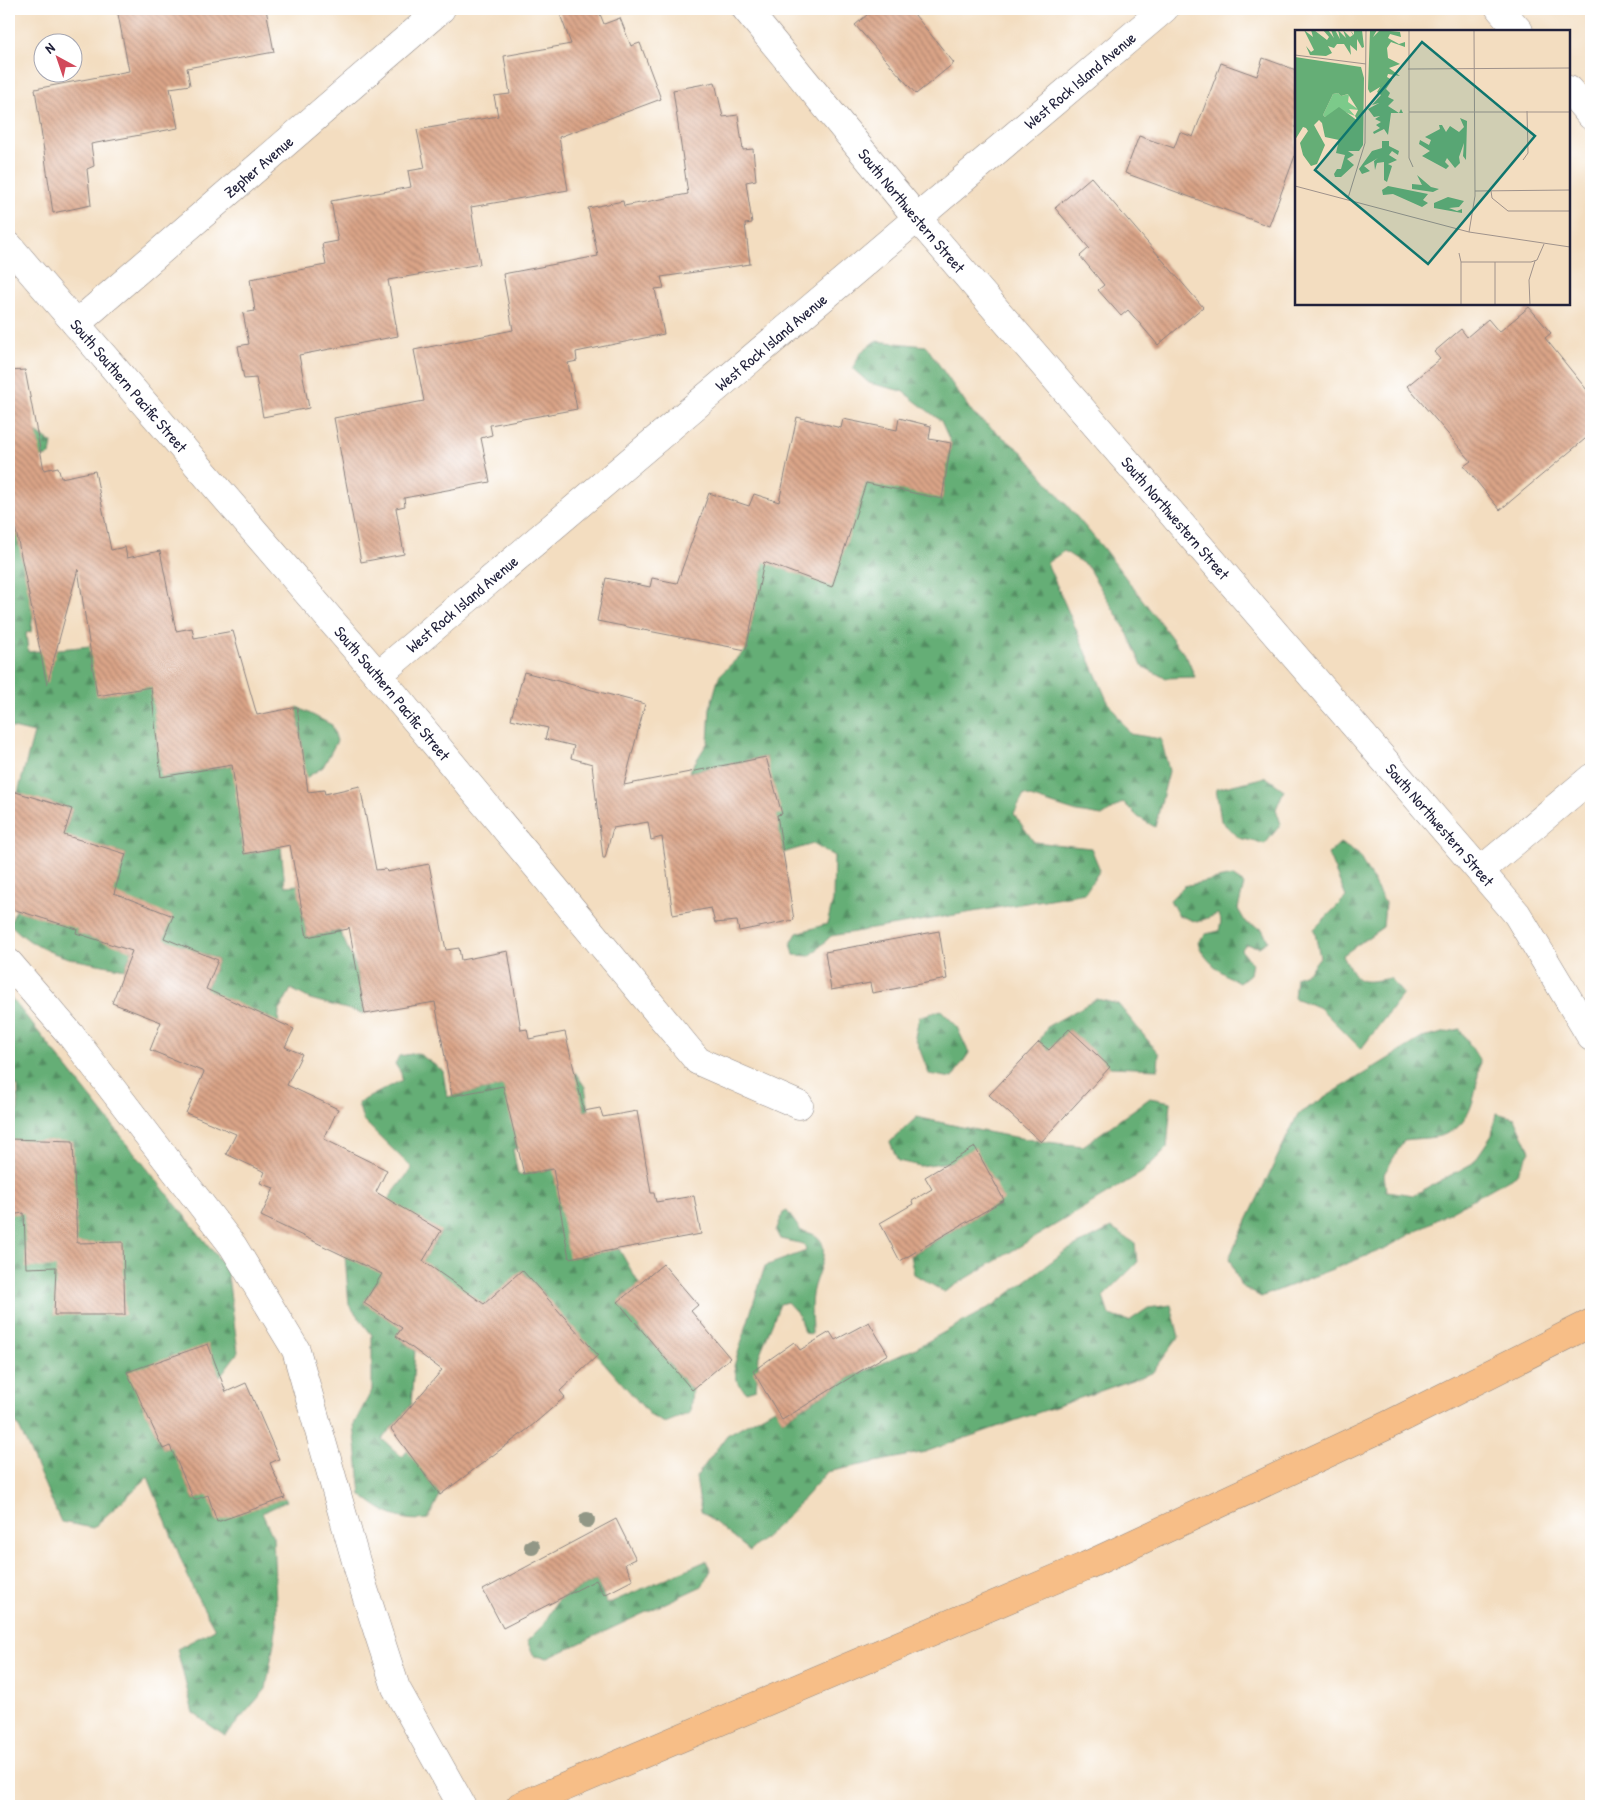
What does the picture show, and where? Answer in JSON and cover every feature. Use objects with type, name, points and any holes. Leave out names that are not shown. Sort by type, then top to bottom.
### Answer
[{"type":"main road","points":[[520,1806],[1104,1558],[1386,1426],[1591,1323]]},
{"type":"street","name":"Zepher Avenue","points":[[76,324],[441,9]]},
{"type":"street","name":"South Northwestern Street","points":[[746,9],[917,218],[1516,914],[1591,1037]]},
{"type":"street","name":"West Rock Island Avenue","points":[[378,675],[1164,9]]},
{"type":"street","points":[[1500,9],[1518,30]]},
{"type":"street","points":[[1570,91],[1591,116]]},
{"type":"street","name":"South Southern Pacific Street","points":[[9,246],[378,675],[698,1060],[799,1105]]},
{"type":"street","points":[[1480,871],[1591,778]]},
{"type":"street","points":[[9,963],[70,1034],[233,1246],[296,1350],[363,1586],[396,1688],[462,1806]]},
{"type":"green space","points":[[875,341],[926,346],[973,414],[1022,452],[1103,548],[1187,658],[1195,677],[1165,678],[1142,666],[1126,630],[1087,566],[1064,551],[1047,563],[1107,700],[1130,734],[1161,739],[1169,771],[1155,827],[1138,817],[1123,802],[1102,816],[1077,812],[1024,795],[1014,814],[1034,842],[1091,848],[1100,870],[1085,893],[831,936],[810,956],[794,955],[791,943],[797,933],[827,924],[833,901],[834,856],[813,844],[783,853],[766,757],[689,772],[708,742],[710,708],[719,676],[746,650],[756,600],[719,592],[818,505],[869,483],[942,498],[951,443],[941,421],[902,391],[869,383],[853,369],[860,353]]},
{"type":"green space","points":[[36,432],[52,443],[50,455],[9,466],[9,436]]},
{"type":"green space","points":[[18,532],[33,612],[31,632],[26,633],[28,652],[90,646],[178,682],[156,727],[162,777],[303,754],[297,707],[332,725],[337,741],[323,767],[301,781],[244,854],[281,847],[285,886],[298,885],[307,937],[340,931],[356,967],[365,1014],[310,999],[291,989],[279,1011],[277,1043],[196,1015],[218,960],[191,949],[152,970],[172,916],[148,907],[125,969],[78,960],[49,951],[23,936],[10,924],[16,910],[40,917],[72,809],[48,802],[24,879],[9,861],[9,826],[34,733],[9,727],[9,533]],"holes":[[[104,847],[126,854],[98,940],[76,933]]]},
{"type":"green space","points":[[1266,777],[1284,790],[1276,809],[1281,824],[1265,844],[1239,838],[1221,821],[1216,789]]},
{"type":"green space","points":[[1340,843],[1358,854],[1385,903],[1383,927],[1343,955],[1352,972],[1360,980],[1371,981],[1390,978],[1403,994],[1361,1049],[1320,1008],[1294,998],[1296,977],[1308,972],[1320,957],[1314,929],[1346,897],[1328,854]]},
{"type":"green space","points":[[1232,876],[1244,884],[1238,909],[1246,923],[1262,929],[1268,941],[1259,947],[1246,944],[1241,950],[1252,963],[1250,974],[1239,983],[1220,971],[1209,960],[1198,942],[1206,934],[1219,931],[1221,921],[1218,914],[1197,922],[1178,915],[1170,900],[1184,886]]},
{"type":"green space","points":[[9,995],[227,1269],[238,1352],[200,1403],[152,1424],[163,1449],[229,1418],[183,1474],[194,1500],[221,1489],[270,1476],[287,1501],[262,1513],[273,1537],[277,1625],[266,1689],[225,1736],[193,1713],[177,1649],[215,1629],[193,1589],[148,1477],[93,1528],[61,1522],[20,1429],[9,1413],[9,1111],[18,1111],[18,1086],[9,1086]]},
{"type":"green space","points":[[1097,999],[1118,1004],[1159,1054],[1158,1069],[1110,1067],[1069,1029],[1049,1050],[1039,1042],[1048,1026]]},
{"type":"green space","points":[[941,1010],[956,1025],[969,1053],[952,1078],[929,1074],[915,1037],[919,1017]]},
{"type":"green space","points":[[1460,1029],[1480,1061],[1475,1092],[1468,1113],[1456,1129],[1446,1134],[1431,1138],[1404,1140],[1384,1174],[1386,1191],[1414,1195],[1473,1163],[1492,1135],[1496,1113],[1515,1118],[1530,1151],[1516,1175],[1384,1249],[1261,1297],[1241,1286],[1229,1258],[1298,1114],[1422,1038]]},
{"type":"green space","points":[[418,1053],[443,1071],[447,1097],[575,1072],[585,1087],[589,1110],[566,1114],[518,1148],[513,1149],[518,1175],[616,1158],[569,1258],[619,1249],[639,1284],[618,1302],[692,1390],[690,1413],[665,1423],[651,1416],[522,1270],[468,1320],[441,1274],[396,1336],[415,1350],[411,1405],[382,1439],[402,1457],[437,1418],[424,1474],[440,1495],[428,1519],[418,1520],[392,1515],[361,1495],[354,1424],[372,1390],[372,1335],[349,1305],[345,1256],[412,1168],[363,1120],[358,1103],[402,1080],[401,1073],[395,1064],[399,1056]],"holes":[[[418,1218],[441,1232],[386,1318],[364,1302]]]},
{"type":"green space","points":[[1150,1098],[1171,1102],[1167,1148],[1143,1172],[944,1292],[914,1274],[910,1256],[1003,1200],[957,1174],[950,1162],[920,1166],[898,1161],[890,1142],[917,1117],[1000,1134],[1083,1146]]},
{"type":"green space","points":[[787,1211],[801,1231],[813,1234],[820,1240],[823,1248],[821,1266],[812,1295],[812,1334],[804,1333],[799,1315],[787,1302],[780,1304],[759,1356],[756,1389],[746,1392],[738,1384],[734,1366],[765,1266],[806,1251],[804,1244],[780,1239],[776,1231],[783,1213]]},
{"type":"green space","points":[[1111,1228],[1135,1243],[1137,1263],[1103,1297],[1109,1315],[1129,1321],[1148,1308],[1171,1305],[1179,1337],[1152,1373],[925,1452],[827,1472],[789,1515],[750,1551],[701,1511],[696,1477],[727,1435],[775,1408],[783,1420],[851,1377],[914,1349],[995,1304],[1064,1252]]},
{"type":"green space","points":[[706,1561],[711,1570],[702,1586],[548,1658],[534,1656],[527,1641],[543,1625],[558,1600],[596,1580],[607,1604]]},
{"type":"building","points":[[117,9],[266,9],[274,52],[187,68],[190,85],[170,88],[178,128],[91,144],[94,166],[87,169],[91,205],[53,213],[35,89],[72,82],[82,82],[82,80],[129,71]]},
{"type":"building","points":[[558,9],[598,9],[604,24],[620,18],[631,46],[640,43],[661,99],[559,137],[568,190],[471,207],[480,264],[388,280],[398,336],[299,355],[309,408],[263,417],[256,378],[244,379],[238,346],[249,344],[243,313],[255,311],[250,279],[326,265],[322,244],[338,241],[331,201],[411,187],[408,171],[425,168],[417,130],[498,116],[494,96],[510,94],[504,56],[571,44]]},
{"type":"building","points":[[874,9],[910,9],[954,63],[916,94],[855,25]]},
{"type":"building","points":[[1263,58],[1295,70],[1295,156],[1269,226],[1125,173],[1139,136],[1174,148],[1180,132],[1193,137],[1221,63],[1257,76]]},
{"type":"building","points":[[715,82],[723,117],[738,115],[743,150],[753,149],[756,180],[746,182],[752,223],[745,224],[750,264],[661,277],[664,288],[655,289],[664,334],[576,352],[577,361],[568,363],[577,409],[490,425],[492,435],[481,438],[490,482],[404,498],[405,506],[396,508],[404,554],[361,562],[334,418],[424,401],[414,350],[513,330],[503,274],[598,256],[588,208],[623,201],[624,206],[688,194],[673,90]]},
{"type":"building","points":[[1091,177],[1203,307],[1158,345],[1128,310],[1121,316],[1098,290],[1104,285],[1080,256],[1089,248],[1055,208]]},
{"type":"building","points":[[1529,307],[1551,333],[1545,338],[1591,395],[1591,434],[1500,510],[1464,466],[1471,461],[1407,386],[1440,359],[1434,352],[1461,329],[1467,337],[1488,319],[1499,332]]},
{"type":"building","points":[[25,370],[44,470],[58,467],[61,478],[95,471],[111,550],[125,547],[127,558],[160,551],[176,631],[192,628],[194,638],[233,631],[257,715],[297,707],[308,792],[324,790],[325,794],[360,786],[376,870],[386,869],[387,872],[429,864],[446,950],[459,948],[461,960],[508,951],[521,1030],[527,1029],[529,1039],[565,1032],[584,1111],[600,1108],[603,1117],[637,1111],[651,1193],[654,1193],[656,1202],[694,1196],[701,1234],[569,1258],[553,1169],[524,1174],[503,1086],[452,1096],[435,1002],[365,1014],[349,927],[348,929],[307,937],[290,845],[244,854],[232,765],[161,777],[151,687],[97,696],[78,569],[47,685],[15,526],[9,527],[9,371]]},
{"type":"building","points":[[797,417],[841,428],[843,419],[897,430],[899,418],[931,426],[929,439],[951,443],[942,499],[866,483],[832,587],[764,562],[746,650],[597,621],[606,578],[650,587],[652,578],[677,583],[709,493],[749,506],[754,494],[779,502]]},
{"type":"building","points":[[524,672],[645,704],[624,785],[766,757],[782,814],[777,815],[794,920],[739,931],[737,921],[715,923],[711,908],[673,915],[662,837],[651,840],[648,822],[613,828],[605,858],[603,858],[592,764],[571,758],[574,746],[545,739],[548,728],[511,719]]},
{"type":"building","points":[[9,790],[72,809],[64,835],[126,854],[114,893],[173,916],[164,938],[218,960],[206,989],[294,1029],[285,1047],[302,1054],[287,1085],[338,1109],[324,1139],[387,1170],[376,1192],[441,1231],[423,1261],[484,1304],[522,1270],[598,1355],[560,1391],[565,1397],[528,1429],[440,1495],[391,1429],[442,1370],[396,1336],[402,1328],[364,1303],[382,1274],[261,1216],[274,1188],[260,1183],[265,1172],[226,1154],[236,1134],[186,1113],[204,1072],[150,1050],[161,1022],[112,1003],[132,951],[76,933],[77,929],[9,908]]},
{"type":"building","points":[[939,931],[947,979],[872,993],[870,983],[831,990],[825,952]]},
{"type":"building","points":[[1069,1029],[1110,1067],[1041,1142],[989,1095],[1039,1042],[1049,1050]]},
{"type":"building","points":[[9,1139],[73,1141],[77,1243],[123,1242],[125,1315],[54,1315],[56,1267],[26,1268],[24,1213],[9,1215]]},
{"type":"building","points":[[975,1147],[1004,1200],[900,1261],[880,1223],[913,1204],[912,1201],[932,1189],[925,1177]]},
{"type":"building","points":[[663,1264],[698,1305],[691,1311],[730,1358],[692,1390],[618,1302]]},
{"type":"building","points":[[869,1322],[888,1354],[782,1420],[753,1371],[794,1342],[800,1350],[830,1332],[835,1340]]},
{"type":"building","points":[[208,1344],[226,1392],[246,1383],[279,1459],[270,1463],[285,1498],[217,1522],[208,1495],[194,1500],[170,1446],[163,1449],[127,1372]]},
{"type":"building","points":[[616,1519],[636,1559],[625,1564],[633,1580],[604,1595],[596,1580],[503,1628],[483,1590]]}]
